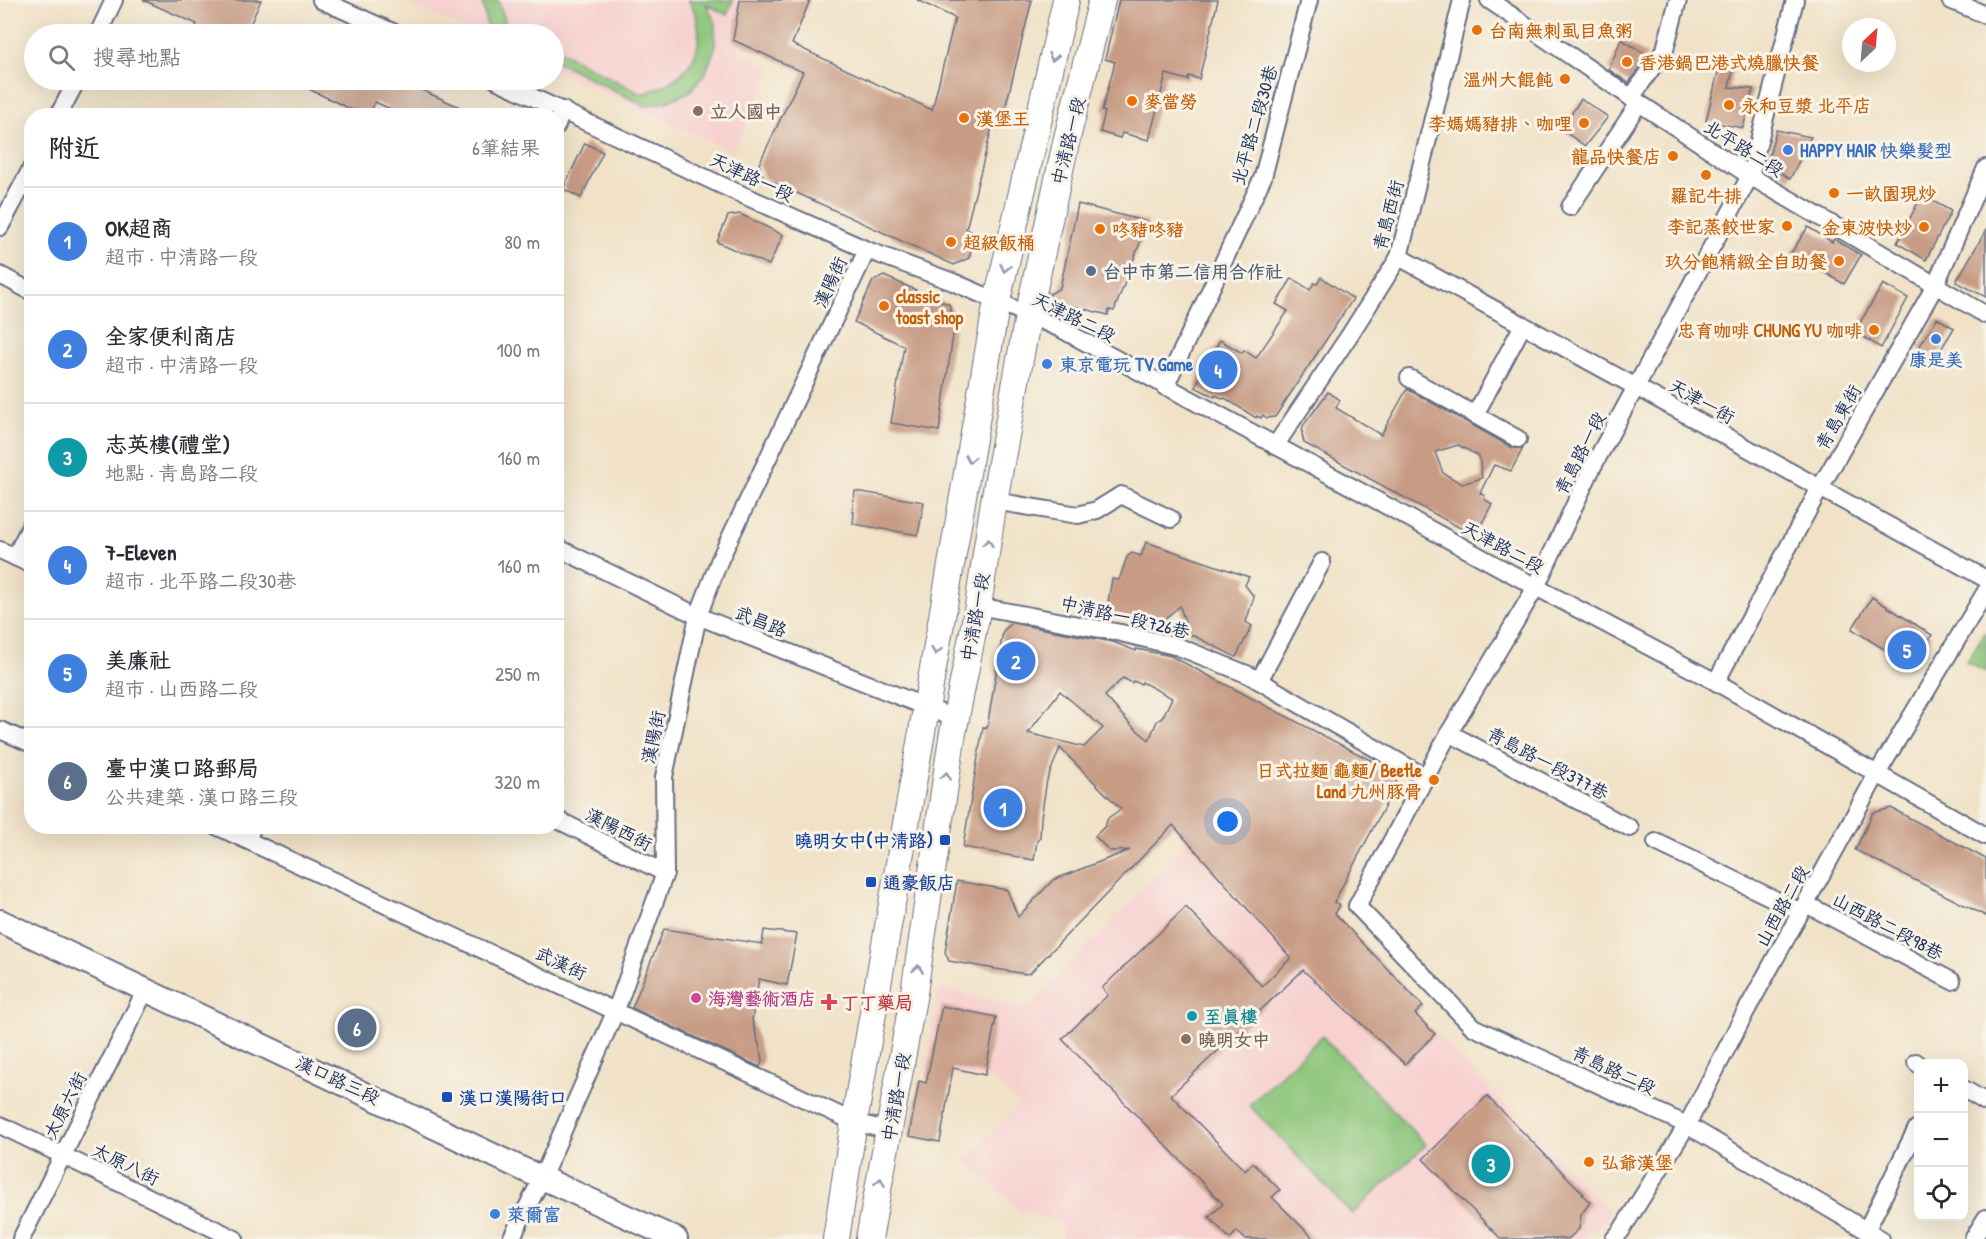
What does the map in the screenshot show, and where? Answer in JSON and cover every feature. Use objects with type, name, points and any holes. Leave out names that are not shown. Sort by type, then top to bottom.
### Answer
[{"type":"main road","name":"中清路一段","points":[[836,1239],[854,1122],[997,301],[1066,0]]},
{"type":"main road","name":"中清路一段","points":[[869,1239],[914,993],[956,719],[1028,316],[1067,138],[1102,0]]},
{"type":"street","points":[[103,24],[114,0]]},
{"type":"street","points":[[321,0],[375,24]]},
{"type":"street","name":"北平路二段30巷","points":[[1165,387],[1263,177],[1309,0]]},
{"type":"street","name":"青島西街","points":[[1275,446],[1399,257],[1462,0]]},
{"type":"street","name":"北平路二段","points":[[1490,0],[1750,176],[1986,315]]},
{"type":"street","points":[[1570,207],[1665,49],[1678,0]]},
{"type":"street","name":"青島路一段","points":[[1357,906],[1449,733],[1536,587],[1592,468],[1750,176],[1795,0]]},
{"type":"street","points":[[1950,0],[1986,15]]},
{"type":"street","points":[[62,108],[72,90]]},
{"type":"street","name":"天津路一段","points":[[518,90],[559,108]]},
{"type":"street","name":"天津路一段","points":[[564,110],[734,191],[867,250],[997,301]]},
{"type":"street","name":"青島東街","points":[[1716,682],[1820,488],[1935,286],[1986,168]]},
{"type":"street","points":[[0,227],[24,181]]},
{"type":"street","name":"漢陽街","points":[[511,1239],[542,1178],[616,1010],[665,873],[664,777],[698,616],[720,559],[867,250]]},
{"type":"street","name":"天津一街","points":[[1399,257],[1986,579]]},
{"type":"street","points":[[0,275],[24,288]]},
{"type":"street","name":"天津路二段","points":[[997,301],[1061,329],[1716,682],[1986,836]]},
{"type":"street","points":[[1475,415],[1523,325]]},
{"type":"street","points":[[1409,378],[1518,439]]},
{"type":"street","points":[[994,501],[1078,514],[1096,510],[1121,495],[1171,519]]},
{"type":"street","points":[[24,533],[8,553],[24,562]]},
{"type":"street","name":"武昌路","points":[[564,551],[698,616],[926,709],[956,719]]},
{"type":"street","points":[[1259,681],[1322,562]]},
{"type":"street","name":"山西路二段","points":[[1614,1239],[1687,1125],[1745,1013],[1877,774],[1986,591]]},
{"type":"street","name":"中清路一段726巷","points":[[978,606],[1121,633],[1179,647],[1249,675],[1425,777]]},
{"type":"street","points":[[0,730],[24,740]]},
{"type":"street","name":"青島路一段377巷","points":[[1449,733],[1630,828]]},
{"type":"street","name":"漢陽西街","points":[[564,823],[665,873]]},
{"type":"street","name":"武漢街","points":[[252,834],[854,1122],[890,1131]]},
{"type":"street","name":"山西路二段98巷","points":[[1656,842],[1803,908],[1952,981]]},
{"type":"street","name":"青島路二段","points":[[1357,906],[1473,1027],[1687,1125],[1881,1239]]},
{"type":"street","name":"漢口路三段","points":[[0,921],[542,1178],[676,1239]]},
{"type":"street","name":"太原六街","points":[[21,1239],[146,989]]},
{"type":"street","points":[[1968,1091],[1986,1102]]},
{"type":"street","name":"太原八街","points":[[0,1125],[235,1239]]},
{"type":"street","points":[[1866,1231],[1914,1134]]},
{"type":"street","points":[[1973,1239],[1986,1218]]},
{"type":"shaded area","name":"立人國中","points":[[401,0],[748,0],[739,50],[772,69],[733,152],[564,75],[564,24],[454,24]]},
{"type":"shaded area","name":"曉明女中","points":[[1218,810],[1611,1213],[1585,1239],[1063,1239],[1060,1224],[1019,1210],[965,1160],[1019,1104],[995,1080],[925,1069],[938,988],[1028,1008]]},
{"type":"green space","points":[[482,0],[498,0],[508,24],[486,24]]},
{"type":"green space","points":[[688,0],[733,0],[727,15],[706,4],[715,21],[715,48],[705,74],[689,92],[666,102],[645,106],[564,65],[564,53],[641,94],[665,85],[684,71],[696,51],[699,39],[694,9]]},
{"type":"green space","points":[[1986,631],[1986,672],[1966,662]]},
{"type":"green space","points":[[1322,1036],[1426,1145],[1352,1214],[1249,1105]]},
{"type":"building","points":[[143,0],[261,0],[250,24],[197,24]]},
{"type":"building","points":[[740,0],[810,0],[792,44],[932,110],[955,18],[917,0],[1032,0],[1000,129],[992,127],[966,229],[975,233],[969,258],[954,265],[764,178],[759,164],[803,72],[733,40]]},
{"type":"building","points":[[1119,0],[1218,0],[1199,79],[1189,76],[1188,80],[1166,74],[1149,140],[1122,133],[1120,138],[1100,132],[1105,112],[1102,111],[1115,62],[1105,59]]},
{"type":"building","name":"香港鍋巴港式燒臘快餐","points":[[1621,39],[1647,55],[1629,83],[1609,70]]},
{"type":"building","name":"永和豆漿 北平店","points":[[1719,68],[1733,70],[1729,87],[1753,89],[1743,128],[1706,121]]},
{"type":"building","points":[[311,90],[422,90],[462,108],[388,108],[375,102],[372,108],[348,108]]},
{"type":"building","name":"李媽媽豬排、咖哩","points":[[1581,99],[1608,117],[1585,146],[1561,129]]},
{"type":"building","name":"HAPPY HAIR 快樂髮型","points":[[1776,130],[1811,137],[1790,179],[1767,163]]},
{"type":"building","points":[[585,143],[603,152],[581,198],[564,190]]},
{"type":"building","name":"金東波快炒","points":[[1922,195],[1951,211],[1926,260],[1897,243]]},
{"type":"building","points":[[1078,204],[1148,222],[1114,311],[1109,310],[1108,315],[1070,305],[1056,313],[1047,298],[1060,288]]},
{"type":"building","points":[[740,214],[783,235],[769,265],[717,242],[728,216]]},
{"type":"building","points":[[1808,227],[1832,242],[1834,239],[1861,255],[1844,284],[1791,253]]},
{"type":"building","points":[[1986,230],[1986,297],[1956,282]]},
{"type":"building","points":[[884,276],[916,290],[914,292],[949,304],[955,321],[939,431],[891,423],[904,346],[854,322],[873,281]]},
{"type":"building","points":[[1321,277],[1353,299],[1275,417],[1267,418],[1263,415],[1261,418],[1257,416],[1256,418],[1225,398],[1216,395],[1215,397],[1195,387],[1220,340],[1256,358],[1288,311],[1276,304],[1292,278],[1310,290]]},
{"type":"building","points":[[1883,284],[1908,298],[1881,348],[1855,331]]},
{"type":"building","name":"康是美","points":[[1937,318],[1954,328],[1935,359],[1918,349]]},
{"type":"building","points":[[1407,389],[1513,448],[1523,448],[1511,471],[1494,465],[1480,493],[1492,504],[1475,536],[1304,443],[1302,434],[1303,426],[1328,392],[1340,400],[1336,408],[1381,435]],"holes":[[[1458,445],[1479,456],[1482,478],[1462,484],[1443,473],[1435,452]]]},
{"type":"building","points":[[855,491],[924,502],[918,535],[853,524]]},
{"type":"building","points":[[1146,542],[1249,577],[1245,585],[1254,597],[1246,622],[1252,626],[1236,657],[1188,633],[1180,606],[1158,624],[1106,614],[1112,579],[1119,580],[1127,557],[1132,553],[1141,556]]},
{"type":"building","points":[[1872,597],[1932,635],[1912,667],[1852,629]]},
{"type":"building","points":[[1012,623],[1113,642],[1136,651],[1136,649],[1171,656],[1393,772],[1397,783],[1334,902],[1340,905],[1335,914],[1423,1006],[1415,1014],[1435,1034],[1405,1064],[1303,970],[1171,1095],[1245,1171],[1253,1163],[1280,1190],[1272,1197],[1314,1239],[1245,1239],[1237,1231],[1230,1239],[1209,1217],[1223,1204],[1062,1039],[1108,995],[1102,988],[1186,907],[1262,986],[1291,958],[1173,825],[1030,973],[949,961],[945,952],[957,881],[1007,890],[1018,917],[1053,880],[1130,850],[1109,851],[1095,836],[1105,826],[1108,818],[1121,809],[1060,748],[1047,780],[1040,837],[1037,841],[1034,860],[963,847],[983,727],[987,728],[1003,631]],"holes":[[[1123,678],[1132,683],[1133,681],[1141,684],[1142,682],[1172,698],[1162,718],[1157,721],[1149,740],[1130,724],[1105,696]],[[1060,691],[1103,728],[1084,747],[1028,733]]]},
{"type":"building","points":[[1891,808],[1986,859],[1986,916],[1855,850],[1873,813]]},
{"type":"building","name":"海灣藝術酒店","points":[[664,929],[762,944],[764,930],[797,934],[787,985],[759,979],[752,1020],[763,1059],[760,1067],[632,1008]]},
{"type":"building","points":[[942,1006],[996,1017],[985,1075],[953,1068],[940,1142],[909,1136],[919,1081],[926,1083]]},
{"type":"building","points":[[1487,1096],[1590,1202],[1581,1215],[1579,1229],[1568,1239],[1501,1239],[1423,1159]]},
{"type":"place","name":"台南無刺虱目魚粥","points":[[1477,30]]},
{"type":"place","name":"香港鍋巴港式燒臘快餐","points":[[1627,62]]},
{"type":"place","name":"溫州大餛飩","points":[[1565,79]]},
{"type":"place","name":"麥當勞","points":[[1132,101]]},
{"type":"place","name":"永和豆漿 北平店","points":[[1729,105]]},
{"type":"place","name":"立人國中","points":[[698,111]]},
{"type":"place","name":"漢堡王","points":[[964,118]]},
{"type":"place","name":"李媽媽豬排、咖哩","points":[[1584,123]]},
{"type":"place","name":"HAPPY HAIR 快樂髮型","points":[[1788,150]]},
{"type":"place","name":"龍品快餐店","points":[[1673,156]]},
{"type":"place","name":"羅記牛排","points":[[1706,175]]},
{"type":"place","name":"一畝園現炒","points":[[1834,193]]},
{"type":"place","name":"李記蒸餃世家","points":[[1787,226]]},
{"type":"place","name":"金東波快炒","points":[[1924,227]]},
{"type":"place","name":"咚豬咚豬","points":[[1100,229]]},
{"type":"place","name":"超級飯桶","points":[[951,242]]},
{"type":"place","name":"玖分飽精緻全自助餐","points":[[1839,261]]},
{"type":"place","name":"台中市第二信用合作社","points":[[1091,271]]},
{"type":"place","name":"classic toast shop","points":[[884,306]]},
{"type":"place","name":"忠育咖啡 CHUNG YU 咖啡","points":[[1874,330]]},
{"type":"place","name":"康是美","points":[[1936,339]]},
{"type":"place","name":"東京電玩 TV Game","points":[[1047,364]]},
{"type":"place","name":"7-Eleven","points":[[1218,370]]},
{"type":"place","name":"美廉社","points":[[1907,650]]},
{"type":"place","name":"全家便利商店","points":[[1016,661]]},
{"type":"place","name":"日式拉麵 龜麵/ Beetle Land 九州豚骨","points":[[1434,780]]},
{"type":"place","name":"OK超商","points":[[1003,808]]},
{"type":"place","name":"曉明女中(中清路)","points":[[945,840]]},
{"type":"place","name":"通豪飯店","points":[[871,882]]},
{"type":"place","name":"海灣藝術酒店","points":[[696,998]]},
{"type":"place","name":"丁丁藥局","points":[[829,1002]]},
{"type":"place","name":"至真樓","points":[[1192,1016]]},
{"type":"place","name":"臺中漢口路郵局","points":[[357,1028]]},
{"type":"place","name":"曉明女中","points":[[1186,1039]]},
{"type":"place","name":"漢口漢陽街口","points":[[447,1097]]},
{"type":"place","name":"弘爺漢堡","points":[[1589,1162]]},
{"type":"place","name":"志英樓(禮堂)","points":[[1491,1164]]},
{"type":"place","name":"萊爾富","points":[[495,1214]]}]
